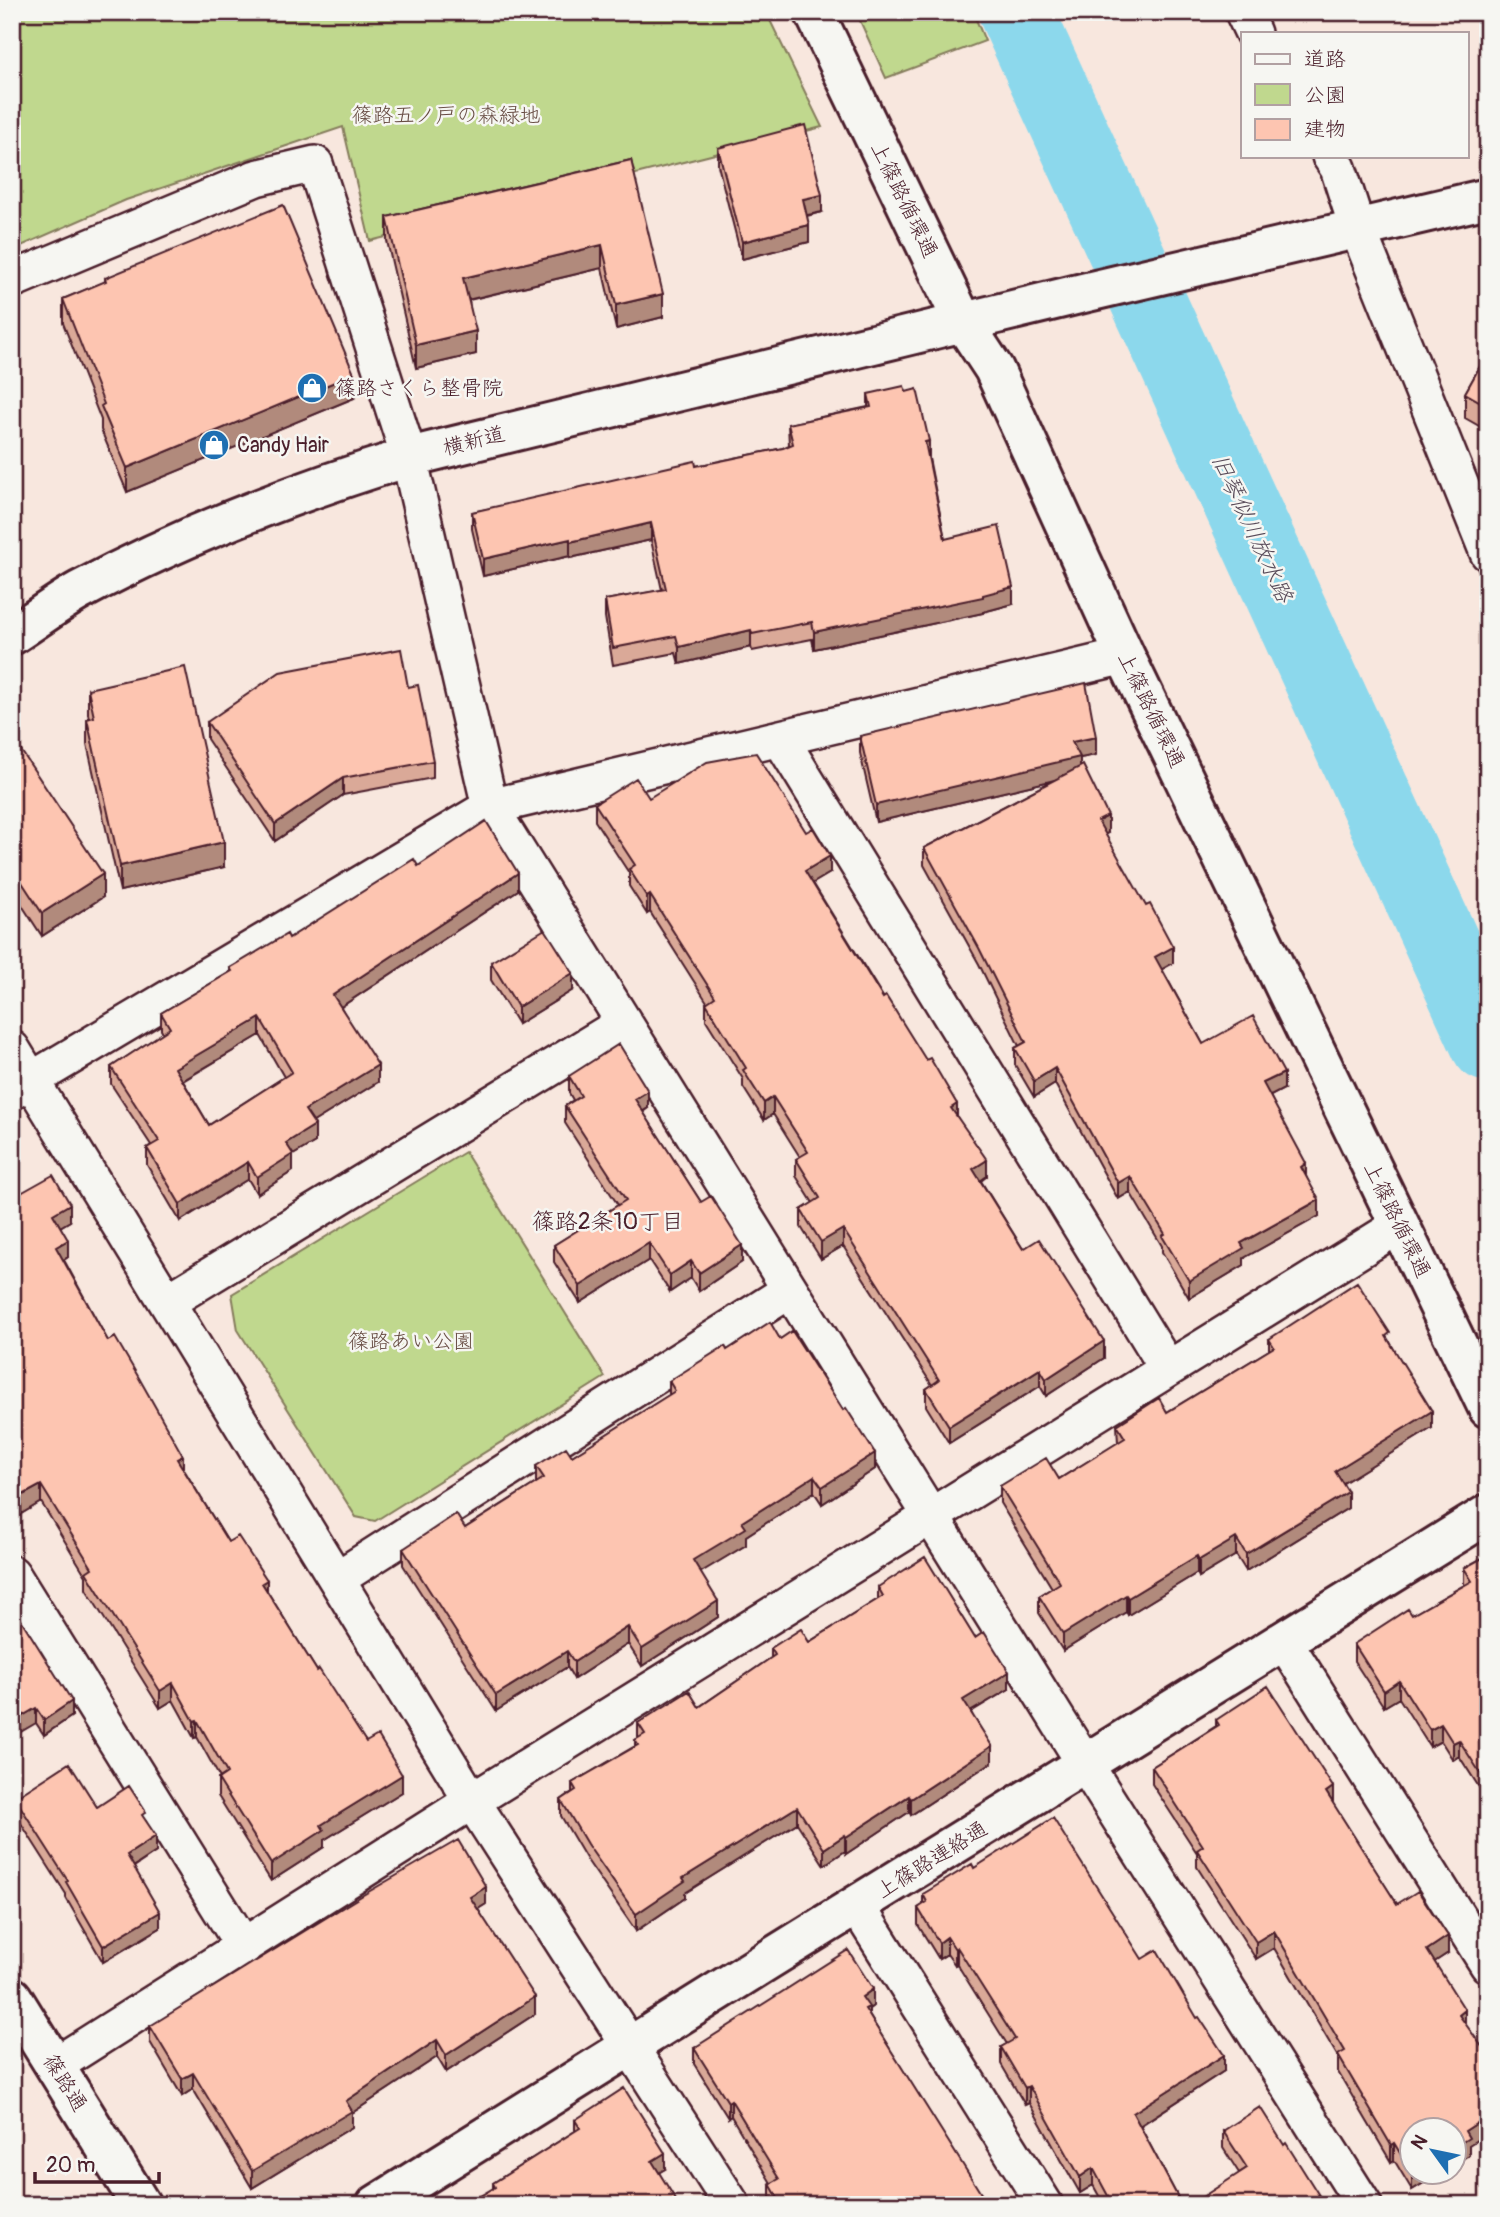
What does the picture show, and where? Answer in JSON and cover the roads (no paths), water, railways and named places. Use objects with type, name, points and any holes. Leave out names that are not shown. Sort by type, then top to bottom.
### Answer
[{"type":"street","name":"上篠路循環通","points":[[814,12],[963,322],[993,369],[1125,656],[1488,1408]]},
{"type":"street","points":[[1243,12],[1253,32]]},
{"type":"street","points":[[1331,158],[1338,168],[1358,230],[1488,552]]},
{"type":"street","points":[[12,280],[256,178],[315,164],[409,457],[490,807],[1085,1764],[1364,2205]]},
{"type":"street","name":"横新道","points":[[12,635],[77,592],[217,524],[349,475],[409,457],[1083,293],[1488,198]]},
{"type":"street","points":[[22,1085],[490,807],[1125,656]]},
{"type":"street","points":[[780,738],[1168,1370]]},
{"type":"street","points":[[167,1302],[624,1023]]},
{"type":"street","points":[[12,1049],[22,1085],[167,1302],[472,1801],[732,2205]]},
{"type":"street","points":[[54,2066],[472,1801],[1399,1225]]},
{"type":"street","points":[[337,1579],[790,1290]]},
{"type":"street","name":"上篠路連絡通","points":[[376,2205],[630,2044],[1488,1514]]},
{"type":"street","points":[[12,1574],[244,1947]]},
{"type":"street","points":[[1284,1641],[1488,1965]]},
{"type":"street","points":[[857,1906],[1045,2205]]},
{"type":"street","name":"篠路通","points":[[12,1997],[141,2205]]},
{"type":"waterway","name":"旧琴似川放水路","points":[[1016,12],[1488,1044]]},
{"type":"place","name":"篠路さくら整骨院","points":[[312,388]]},
{"type":"place","name":"Candy Hair","points":[[214,445]]},
{"type":"district","name":"篠路2条10丁目","points":[[608,1221]]},
{"type":"park label","name":"篠路五ノ戸の森緑地","points":[[446,115]]},
{"type":"park label","name":"篠路あい公園","points":[[411,1341]]}]
